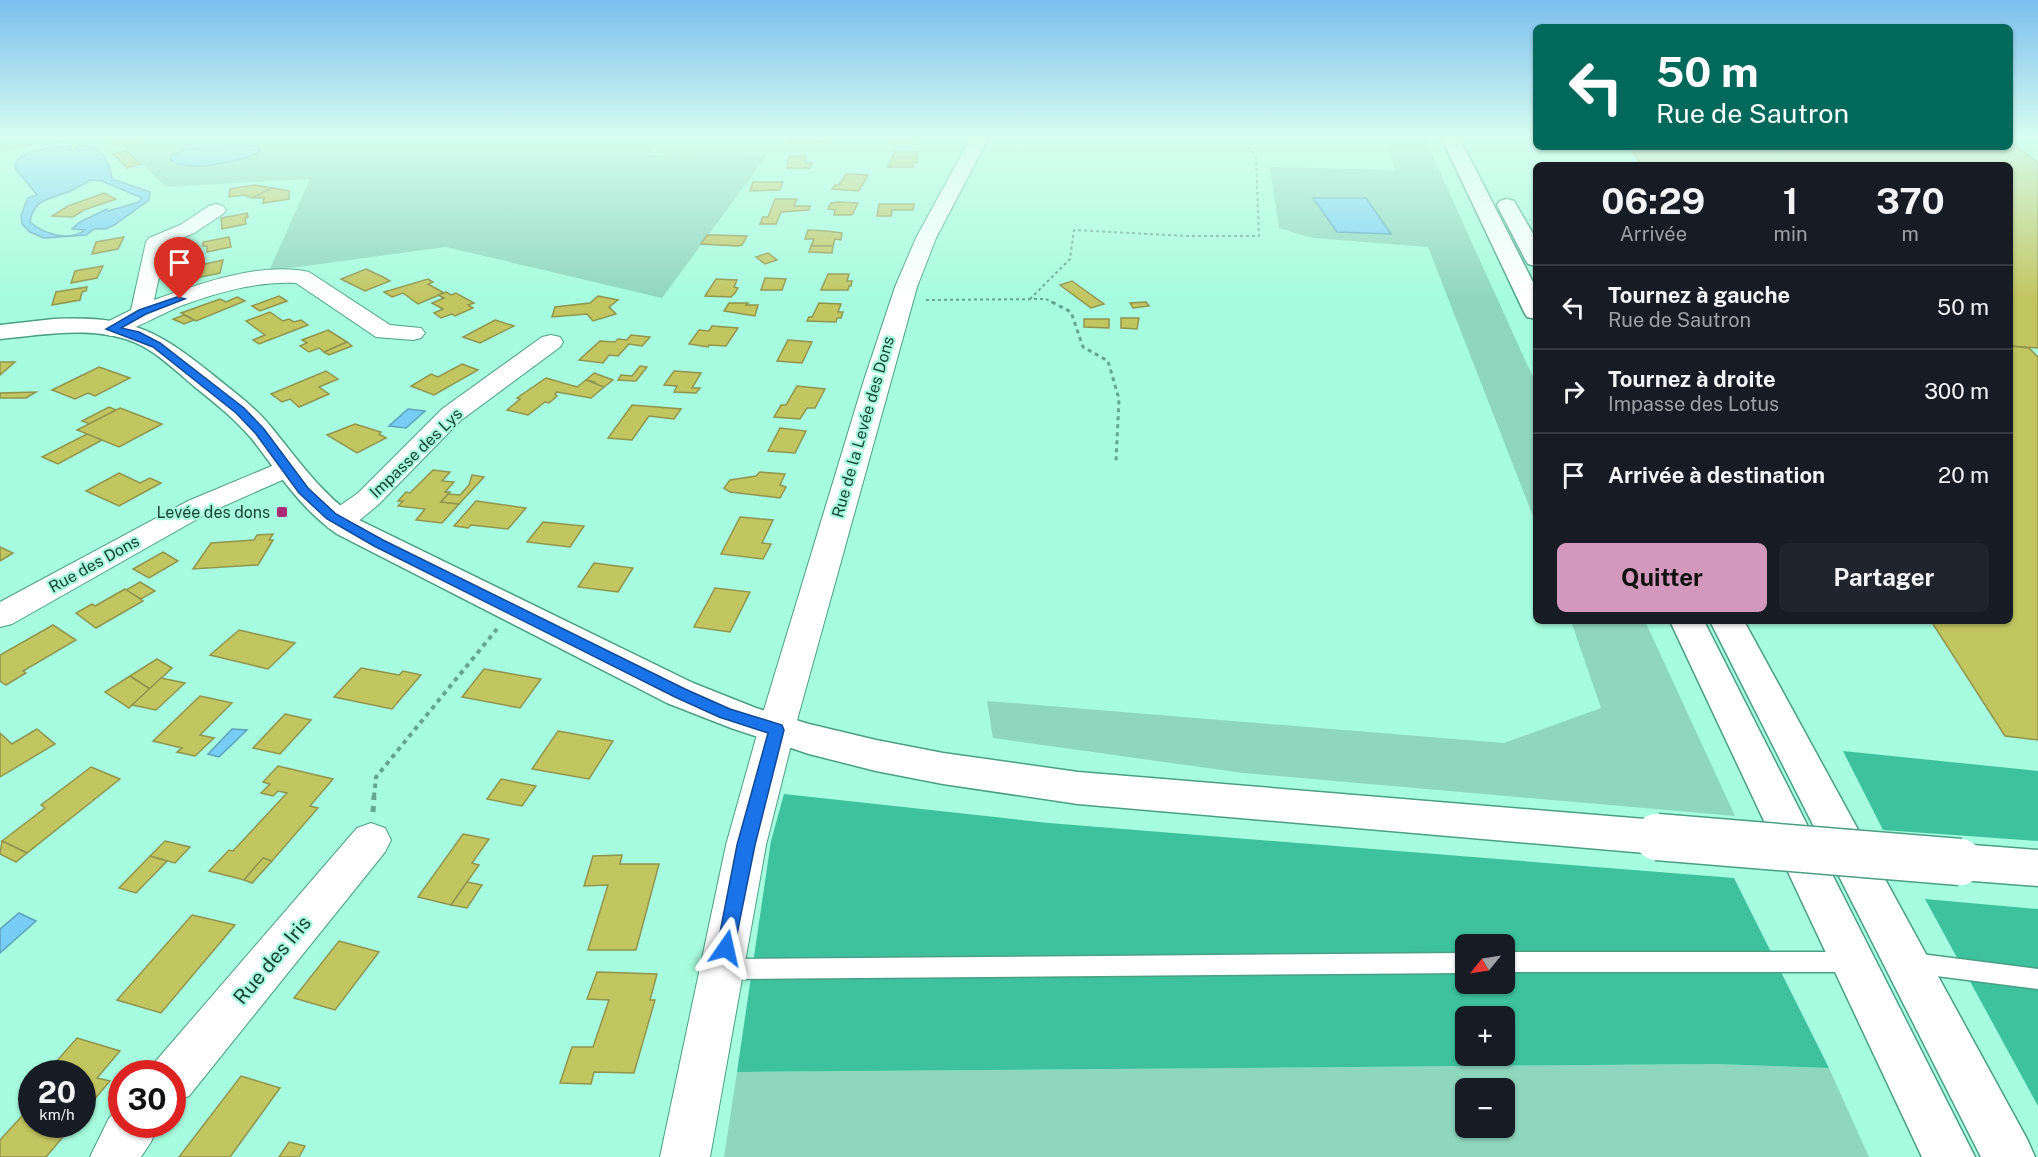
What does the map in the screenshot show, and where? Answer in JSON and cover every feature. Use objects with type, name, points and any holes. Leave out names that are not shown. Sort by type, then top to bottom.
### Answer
[{"type":"main road","points":[[1477,191],[1533,306]]},
{"type":"main road","points":[[1500,191],[1533,253]]},
{"type":"main road","points":[[0,332],[75,327],[111,329],[145,338],[182,363],[246,418],[260,432],[316,504],[339,521],[680,693],[725,713],[776,730],[873,755],[966,774],[1043,784],[1251,804],[2038,868]]},
{"type":"main road","points":[[1688,624],[1949,1157]]},
{"type":"main road","points":[[1729,624],[2009,1157]]},
{"type":"street","name":"Rue de la Levée des Dons","points":[[685,1157],[746,845],[776,730],[902,300],[926,238],[951,191]]},
{"type":"street","points":[[142,312],[156,242],[187,229],[216,210]]},
{"type":"street","points":[[111,329],[142,312],[214,289],[287,275],[301,278],[384,332],[413,333]]},
{"type":"street","name":"Impasse des Lys","points":[[339,521],[368,499],[452,415],[551,342]]},
{"type":"street","name":"Rue des Dons","points":[[0,615],[198,507],[286,468]]},
{"type":"street","name":"Rue des Iris","points":[[186,1062],[371,840]]},
{"type":"street","points":[[115,1157],[124,1138]]},
{"type":"lane","points":[[1515,962],[1854,962]]},
{"type":"lane","points":[[722,969],[1455,963]]},
{"type":"lane","points":[[1907,963],[2038,979]]},
{"type":"path","points":[[1030,299],[1070,259],[1074,230],[1187,236],[1259,236],[1257,191]]},
{"type":"path","points":[[902,300],[1046,299],[1071,312],[1083,347],[1108,361],[1119,399],[1116,461]]},
{"type":"path","points":[[371,840],[376,777],[502,623]]},
{"type":"shaded area","points":[[34,191],[71,191],[39,204],[30,222],[49,233],[72,236],[44,238],[30,232],[22,224],[21,215],[28,198],[37,195]]},
{"type":"shaded area","points":[[126,191],[150,192],[149,200],[114,225],[105,229],[94,229],[86,235],[72,236],[85,230],[72,229],[80,222],[107,209],[108,211],[139,202],[142,198]]},
{"type":"shaded area","points":[[305,191],[741,191],[662,298],[446,247],[269,271]]},
{"type":"shaded area","points":[[1274,191],[1448,191],[1533,377],[1533,516],[1428,247],[1313,238],[1279,228]]},
{"type":"shaded area","points":[[1313,198],[1366,198],[1391,234],[1337,232]]},
{"type":"shaded area","points":[[408,409],[425,411],[406,428],[389,426]]},
{"type":"shaded area","points":[[1572,624],[1646,624],[1735,816],[1243,773],[993,738],[987,701],[1504,743],[1601,708]]},
{"type":"shaded area","points":[[232,729],[247,730],[219,757],[208,754]]},
{"type":"shaded area","points":[[19,913],[36,921],[0,953],[0,929]]},
{"type":"shaded area","points":[[1716,1064],[1829,1068],[1869,1157],[724,1157],[737,1072]]},
{"type":"green space","points":[[1843,751],[2038,771],[2038,841],[1883,830]]},
{"type":"green space","points":[[784,794],[1049,823],[1734,878],[1829,1068],[1716,1064],[1515,1066],[1515,1006],[1455,1006],[1455,1066],[1471,1066],[737,1072],[771,841]]},
{"type":"green space","points":[[1925,899],[2038,909],[2038,1106]]},
{"type":"building","points":[[230,191],[266,191],[252,198],[244,195],[229,197]]},
{"type":"building","points":[[266,191],[289,191],[289,199],[263,203],[264,198],[252,198]]},
{"type":"building","points":[[2013,191],[2038,191],[2038,348],[2013,346]]},
{"type":"building","points":[[104,193],[116,199],[84,210],[73,217],[52,216],[68,206]]},
{"type":"building","points":[[775,199],[797,199],[794,206],[810,206],[809,210],[781,212],[776,224],[760,224],[763,217],[768,217]]},
{"type":"building","points":[[831,203],[858,203],[852,215],[834,215],[835,210],[828,209]]},
{"type":"building","points":[[879,204],[914,204],[913,210],[892,210],[891,216],[877,216]]},
{"type":"building","points":[[247,213],[246,224],[222,229],[221,218]]},
{"type":"building","points":[[808,230],[842,233],[841,240],[835,239],[833,246],[811,246],[814,239],[805,239]]},
{"type":"building","points":[[707,235],[747,236],[742,245],[738,246],[701,244]]},
{"type":"building","points":[[124,237],[118,249],[92,254],[96,242]]},
{"type":"building","points":[[229,237],[231,247],[207,252],[207,246],[203,246],[203,242]]},
{"type":"building","points":[[811,246],[833,246],[832,253],[809,252]]},
{"type":"building","points":[[768,253],[777,260],[765,264],[756,257]]},
{"type":"building","points":[[223,260],[220,273],[195,278],[195,266]]},
{"type":"building","points":[[103,266],[97,278],[71,283],[75,271]]},
{"type":"building","points":[[366,269],[390,281],[365,291],[341,279]]},
{"type":"building","points":[[828,274],[849,274],[847,281],[852,281],[851,286],[848,290],[821,290]]},
{"type":"building","points":[[765,278],[786,279],[782,290],[761,290]]},
{"type":"building","points":[[428,279],[433,282],[428,284],[444,293],[418,304],[403,293],[392,297],[384,292]]},
{"type":"building","points":[[716,279],[737,280],[734,287],[738,288],[731,297],[705,296]]},
{"type":"building","points":[[1072,281],[1104,304],[1091,308],[1060,285]]},
{"type":"building","points":[[87,287],[86,291],[82,292],[80,300],[52,305],[56,292]]},
{"type":"building","points":[[446,292],[451,295],[456,293],[474,303],[468,305],[473,308],[455,316],[452,314],[441,318],[434,313],[443,309],[432,303],[444,298],[438,295]]},
{"type":"building","points":[[279,296],[287,301],[260,311],[252,306]]},
{"type":"building","points":[[598,296],[618,300],[609,307],[616,314],[593,321],[587,314],[552,317],[555,307],[590,303]]},
{"type":"building","points":[[237,297],[245,301],[196,321],[181,313],[220,299],[226,302]]},
{"type":"building","points":[[1146,302],[1149,306],[1133,308],[1130,303]]},
{"type":"building","points":[[729,303],[758,305],[755,316],[724,311]]},
{"type":"building","points":[[819,303],[841,304],[838,312],[843,312],[841,318],[837,318],[836,322],[807,321],[809,317],[812,317]]},
{"type":"building","points":[[270,312],[283,321],[301,320],[308,325],[259,344],[253,340],[265,335],[246,321]]},
{"type":"building","points":[[184,315],[194,320],[184,324],[173,319]]},
{"type":"building","points":[[1121,318],[1139,318],[1137,329],[1121,328]]},
{"type":"building","points":[[1084,319],[1109,319],[1109,328],[1084,327]]},
{"type":"building","points":[[495,320],[514,326],[480,343],[463,337]]},
{"type":"building","points":[[712,326],[738,328],[726,346],[709,345],[708,347],[689,344],[699,330],[709,331]]},
{"type":"building","points":[[328,330],[347,342],[324,352],[319,348],[309,352],[300,346],[307,343],[302,340]]},
{"type":"building","points":[[631,335],[650,337],[642,346],[629,344],[618,356],[609,355],[603,363],[579,360],[600,341],[627,340]]},
{"type":"building","points":[[788,340],[812,342],[802,363],[777,361]]},
{"type":"building","points":[[347,342],[352,346],[329,355],[324,352]]},
{"type":"building","points":[[2013,346],[2029,348],[2038,357],[2038,740],[2005,736],[1933,624],[2013,624]]},
{"type":"building","points":[[0,362],[15,362],[0,375]]},
{"type":"building","points":[[462,364],[478,370],[434,395],[411,386],[431,374],[438,377]]},
{"type":"building","points":[[640,366],[647,367],[636,381],[618,380],[621,375],[632,376]]},
{"type":"building","points":[[99,367],[130,378],[95,396],[88,393],[75,399],[52,390]]},
{"type":"building","points":[[326,371],[338,379],[319,387],[329,394],[299,407],[290,399],[282,402],[271,394]]},
{"type":"building","points":[[674,371],[701,373],[692,388],[700,388],[696,393],[674,392],[677,386],[664,385]]},
{"type":"building","points":[[594,373],[613,380],[604,387],[586,380]]},
{"type":"building","points":[[546,378],[577,387],[586,380],[604,387],[591,398],[557,392],[555,394],[557,396],[549,403],[545,402],[528,415],[507,410],[520,399],[517,398]]},
{"type":"building","points":[[797,386],[825,389],[815,408],[807,408],[800,419],[774,417],[781,405],[786,405]]},
{"type":"building","points":[[36,392],[26,398],[0,398],[0,393]]},
{"type":"building","points":[[632,405],[681,409],[674,419],[649,416],[632,440],[608,438]]},
{"type":"building","points":[[109,407],[116,410],[90,424],[82,421]]},
{"type":"building","points":[[120,408],[162,424],[119,447],[77,430]]},
{"type":"building","points":[[355,424],[381,432],[379,434],[386,438],[357,453],[327,435]]},
{"type":"building","points":[[780,428],[806,431],[795,453],[768,451]]},
{"type":"building","points":[[87,434],[102,440],[58,464],[42,457]]},
{"type":"building","points":[[433,470],[450,472],[442,481],[454,482],[445,492],[450,492],[441,502],[459,504],[442,523],[416,520],[425,509],[398,506],[403,501],[398,501],[406,492],[410,493]]},
{"type":"building","points":[[760,472],[785,474],[780,485],[786,487],[780,498],[730,492],[724,488],[730,480],[756,476]]},
{"type":"building","points":[[119,473],[140,483],[150,478],[161,483],[119,506],[86,491]]},
{"type":"building","points":[[472,475],[484,477],[459,504],[441,502],[448,494],[460,495],[469,485]]},
{"type":"building","points":[[476,501],[526,508],[508,529],[471,525],[468,528],[454,526]]},
{"type":"building","points":[[740,517],[773,520],[762,543],[771,544],[763,559],[721,554]]},
{"type":"building","points":[[543,522],[584,526],[570,547],[527,542]]},
{"type":"building","points":[[273,534],[269,540],[273,540],[258,565],[193,569],[211,543],[254,540],[257,535]]},
{"type":"building","points":[[0,547],[13,553],[0,561]]},
{"type":"building","points":[[163,552],[178,561],[149,578],[133,569]]},
{"type":"building","points":[[594,563],[633,568],[618,592],[578,587]]},
{"type":"building","points":[[140,582],[155,591],[141,599],[126,590]]},
{"type":"building","points":[[715,588],[750,592],[730,632],[694,627]]},
{"type":"building","points":[[125,589],[143,601],[96,628],[76,613],[92,604],[95,606]]},
{"type":"building","points":[[53,625],[76,640],[23,671],[26,673],[6,685],[0,681],[0,655]]},
{"type":"building","points":[[239,630],[295,643],[268,669],[210,655]]},
{"type":"building","points":[[157,659],[172,668],[150,689],[130,676]]},
{"type":"building","points":[[361,668],[399,675],[403,671],[421,675],[392,709],[334,697]]},
{"type":"building","points":[[484,669],[541,679],[520,708],[462,697]]},
{"type":"building","points":[[130,676],[150,689],[129,708],[105,692]]},
{"type":"building","points":[[161,678],[185,683],[156,710],[132,705]]},
{"type":"building","points":[[200,696],[232,703],[200,735],[214,738],[195,756],[177,752],[182,748],[153,741]]},
{"type":"building","points":[[285,714],[311,720],[280,754],[253,748]]},
{"type":"building","points":[[37,729],[55,744],[0,777],[0,733],[12,744]]},
{"type":"building","points":[[558,731],[613,741],[589,779],[532,769]]},
{"type":"building","points":[[278,766],[333,779],[310,806],[318,808],[272,861],[263,858],[244,880],[209,871],[229,850],[233,851],[287,793],[278,791],[273,796],[261,793],[270,784],[263,782]]},
{"type":"building","points":[[91,767],[120,779],[27,853],[2,841],[45,808],[41,805]]},
{"type":"building","points":[[501,779],[536,786],[522,806],[487,799]]},
{"type":"building","points":[[463,834],[489,839],[472,863],[479,865],[451,905],[418,897]]},
{"type":"building","points":[[2,841],[27,853],[16,862],[0,854]]},
{"type":"building","points":[[165,841],[190,847],[175,863],[150,856]]},
{"type":"building","points":[[622,855],[620,864],[659,864],[636,950],[588,950],[608,885],[584,886],[593,856]]},
{"type":"building","points":[[150,856],[167,861],[136,893],[119,888]]},
{"type":"building","points":[[263,858],[272,861],[252,883],[244,880]]},
{"type":"building","points":[[467,882],[482,885],[467,908],[451,905]]},
{"type":"building","points":[[192,915],[235,925],[161,1013],[117,1000]]},
{"type":"building","points":[[339,941],[379,952],[335,1010],[294,998]]},
{"type":"building","points":[[597,972],[657,974],[650,1000],[655,1000],[634,1073],[594,1072],[591,1084],[560,1083],[572,1047],[593,1047],[609,1000],[587,999]]},
{"type":"building","points":[[77,1038],[120,1051],[112,1060],[108,1060],[108,1065],[97,1078],[108,1081],[108,1083],[96,1098],[96,1060],[58,1060]]},
{"type":"building","points":[[241,1076],[280,1088],[230,1157],[179,1157]]},
{"type":"building","points":[[18,1120],[18,1138],[62,1138],[46,1157],[0,1157],[0,1140]]},
{"type":"building","points":[[289,1142],[305,1146],[299,1157],[279,1157]]},
{"type":"place","name":"Levée des dons","points":[[282,512]]},
{"type":"route","points":[[180,299],[142,312],[111,329],[145,338],[157,345],[240,411],[260,432],[304,491],[332,517],[379,543],[680,693],[725,713],[776,730],[746,845],[726,948]]}]
